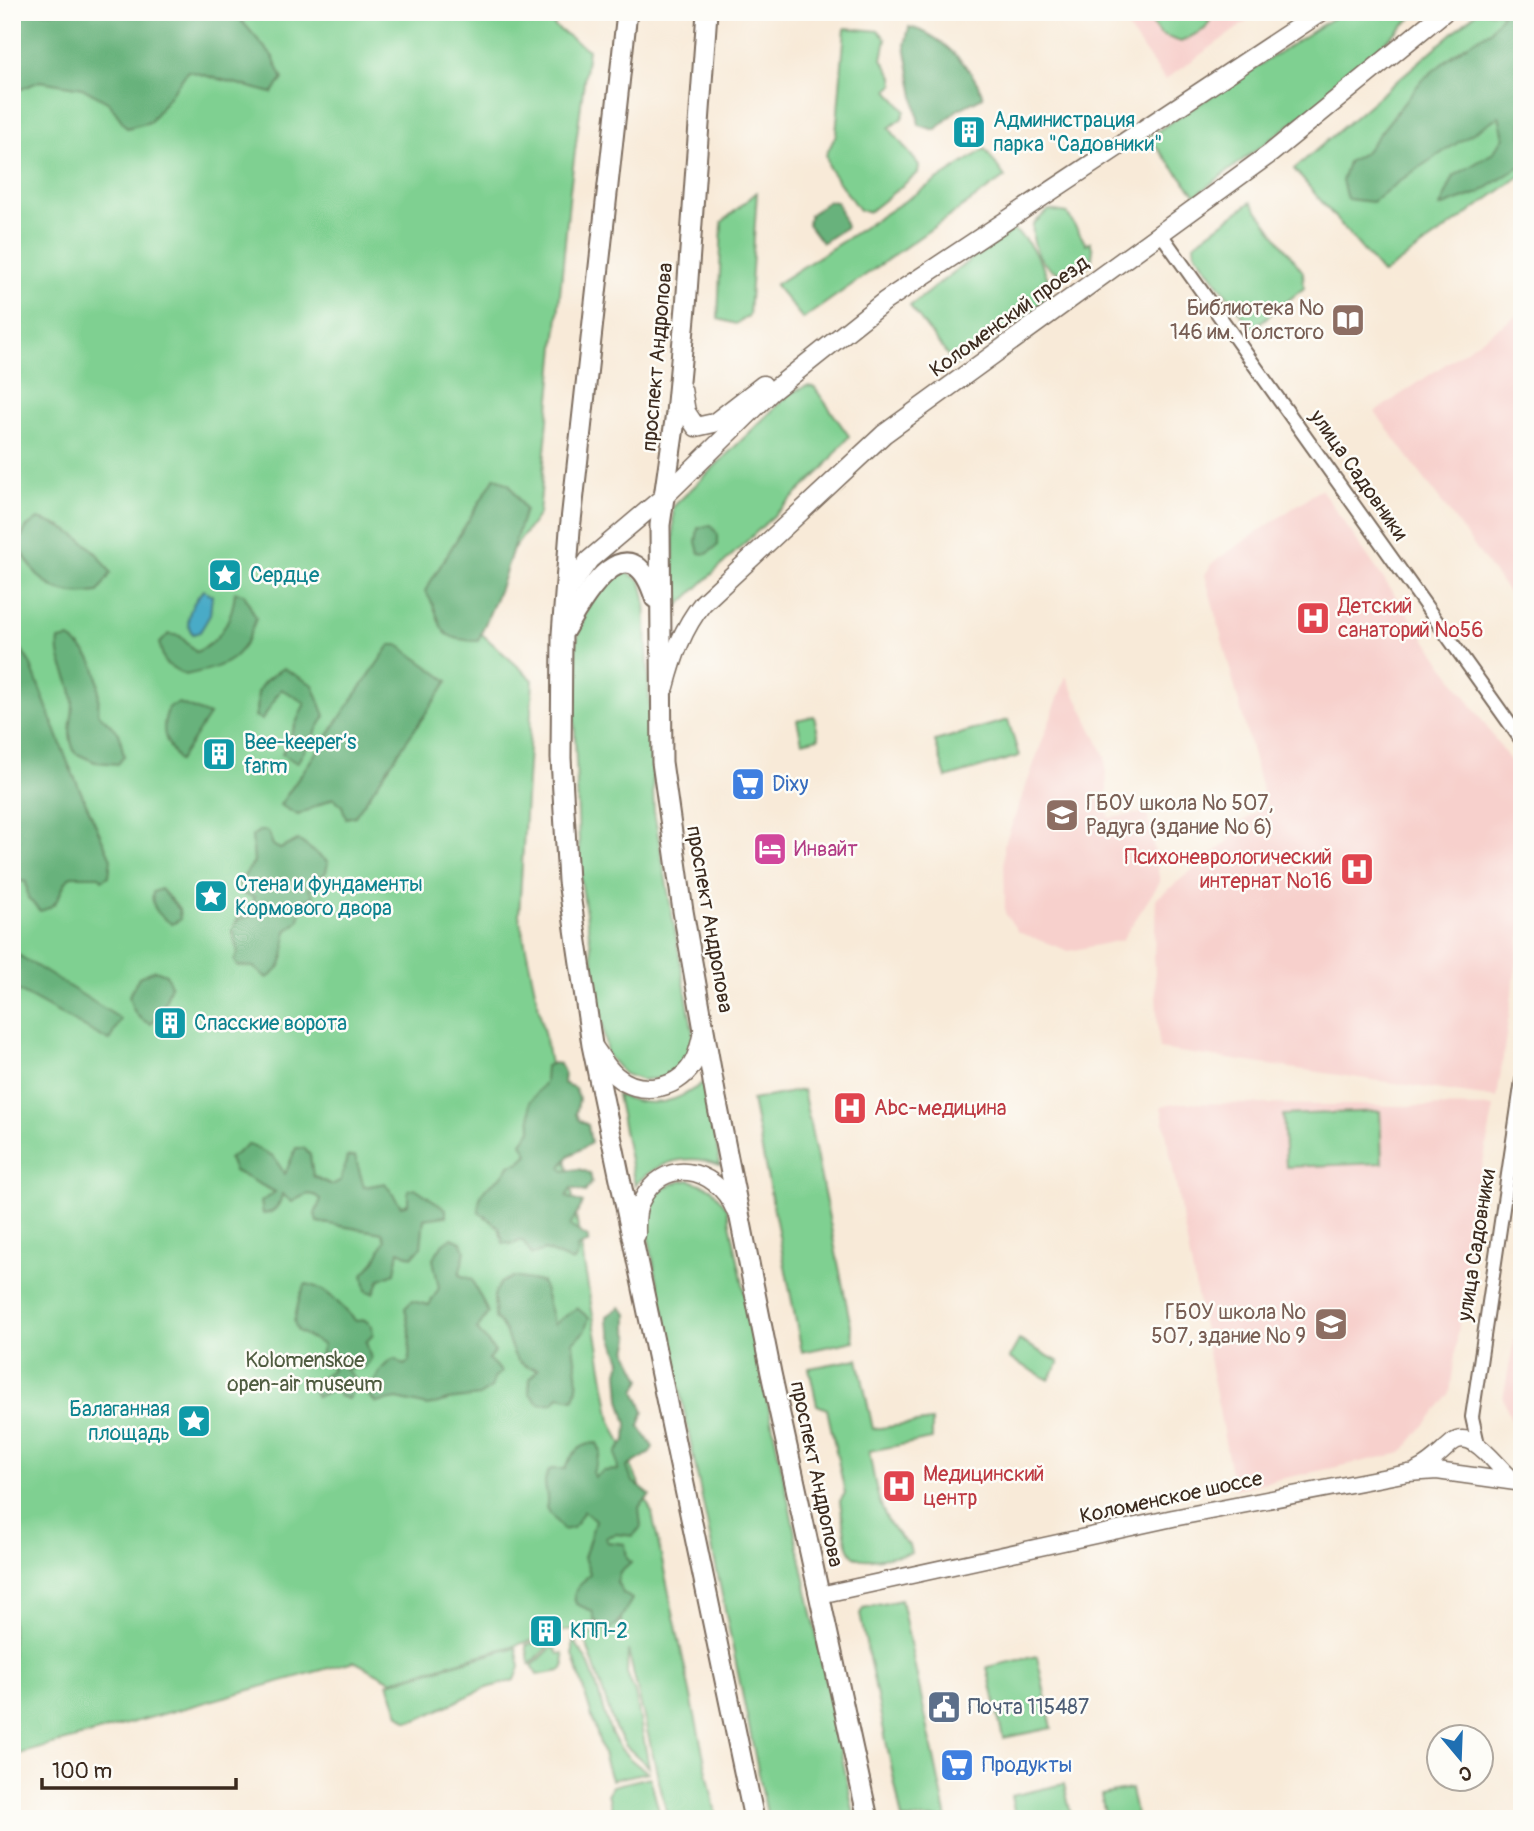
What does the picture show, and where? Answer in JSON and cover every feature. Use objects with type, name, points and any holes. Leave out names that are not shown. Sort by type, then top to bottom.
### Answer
[{"type":"main road","points":[[627,12],[562,634],[561,758],[568,881],[593,1045],[754,1819]]},
{"type":"main road","name":"проспект Андропова","points":[[708,12],[680,378],[667,494],[660,525],[662,762],[741,1224],[869,1819]]},
{"type":"main road","points":[[565,594],[589,560],[667,494],[791,374],[886,301],[1321,12]]},
{"type":"main road","name":"Коломенский проезд","points":[[661,707],[674,654],[691,618],[703,603],[884,434],[1271,153],[1444,12]]},
{"type":"main road","points":[[680,378],[686,412],[696,427],[714,423],[776,375],[791,374]]},
{"type":"main road","points":[[562,634],[591,587],[606,571],[618,564],[635,565],[646,575],[659,613]]},
{"type":"main road","points":[[593,1045],[620,1079],[643,1087],[661,1087],[678,1079],[693,1064],[705,1024]]},
{"type":"street","name":"улица Садовники","points":[[1161,234],[1522,741]]},
{"type":"street","name":"улица Садовники","points":[[1480,1446],[1472,1417],[1522,1080]]},
{"type":"street","points":[[636,1257],[639,1206],[653,1185],[668,1176],[693,1173],[715,1181],[726,1192],[741,1224]]},
{"type":"street","name":"улица Садовники","points":[[1452,1444],[1472,1417]]},
{"type":"street","points":[[1464,1438],[1480,1446],[1495,1466],[1519,1484],[1463,1475],[1446,1462],[1452,1444],[1464,1438]]},
{"type":"street","name":"Коломенское шоссе","points":[[1408,1473],[1431,1462],[1452,1444]]},
{"type":"street","points":[[1463,1475],[1482,1465],[1480,1446]]},
{"type":"street","name":"Коломенское шоссе","points":[[820,1595],[1160,1521],[1408,1473],[1437,1471],[1463,1475]]},
{"type":"shaded area","points":[[1116,12],[1260,12],[1165,80]]},
{"type":"shaded area","points":[[1522,312],[1522,611],[1375,412]]},
{"type":"shaded area","name":"Психоневрологический интернат №16","points":[[1321,489],[1516,769],[1522,783],[1522,926],[1497,1098],[1159,1049],[1154,956],[1156,899],[1230,840],[1225,834],[1266,805],[1205,575],[1212,563]]},
{"type":"shaded area","name":"ГБОУ школа № 507, Радуга (здание № 6)","points":[[1066,676],[1105,756],[1109,818],[1147,812],[1160,882],[1122,940],[1069,951],[1018,932],[1005,913],[1004,846]]},
{"type":"shaded area","name":"ГБОУ школа № 507, здание № 9","points":[[1182,1103],[1494,1107],[1474,1209],[1450,1393],[1402,1453],[1234,1489],[1161,1106]]},
{"type":"shaded area","points":[[1522,1301],[1522,1450],[1503,1398]]},
{"type":"green space","name":"Kolomenskoe open-air museum","points":[[12,12],[561,12],[554,26],[588,50],[570,190],[539,514],[464,618],[533,680],[519,915],[547,1047],[611,1421],[652,1513],[717,1819],[668,1819],[628,1650],[627,1673],[635,1693],[649,1767],[626,1746],[615,1728],[584,1636],[622,1623],[620,1615],[391,1681],[354,1661],[12,1756]]},
{"type":"green space","points":[[12,12],[234,12],[273,57],[283,79],[272,93],[188,71],[150,122],[127,128],[109,103],[82,88],[40,81],[12,93]]},
{"type":"green space","points":[[1143,12],[1215,12],[1205,29],[1181,42],[1161,35]]},
{"type":"green space","points":[[1342,12],[1418,12],[1315,106],[1196,195],[1148,137]]},
{"type":"green space","points":[[1477,12],[1522,12],[1522,175],[1383,274],[1294,169]]},
{"type":"green space","points":[[1504,12],[1522,12],[1522,165],[1479,193],[1440,207],[1454,176],[1493,153],[1504,137],[1499,116],[1419,168],[1373,202],[1347,199],[1342,181],[1348,162],[1365,152],[1422,80],[1463,47],[1490,31]]},
{"type":"green space","points":[[909,27],[932,36],[954,53],[972,75],[983,97],[957,110],[935,130],[919,125],[905,45]]},
{"type":"green space","points":[[845,28],[879,31],[886,39],[882,59],[893,77],[894,84],[888,90],[905,111],[902,118],[889,128],[919,165],[918,173],[869,212],[859,210],[829,168],[826,155],[836,135]]},
{"type":"green space","points":[[985,149],[1005,177],[803,319],[775,285]]},
{"type":"green space","points":[[757,192],[749,316],[736,324],[718,319],[722,222]]},
{"type":"green space","points":[[828,201],[837,202],[846,227],[822,243],[808,224],[810,215]]},
{"type":"green space","points":[[1251,202],[1303,272],[1304,288],[1252,329],[1195,252],[1194,244]]},
{"type":"green space","points":[[1049,210],[1067,213],[1086,244],[1090,242],[1093,250],[1091,264],[1067,274],[1057,272],[1041,258],[1033,237],[1033,224]]},
{"type":"green space","points":[[1010,229],[1025,240],[1039,260],[1049,282],[1052,301],[955,365],[910,306]]},
{"type":"green space","points":[[807,386],[814,387],[849,436],[823,469],[674,610],[673,507],[790,393]]},
{"type":"green space","points":[[495,477],[510,485],[525,510],[501,586],[478,641],[463,640],[452,637],[442,628],[425,591]]},
{"type":"green space","points":[[38,519],[70,532],[97,554],[111,573],[98,592],[83,594],[59,590],[40,578],[32,569],[18,544],[26,528]]},
{"type":"green space","points":[[711,525],[718,535],[718,545],[707,554],[699,553],[696,542],[698,528]]},
{"type":"green space","points":[[624,570],[641,581],[645,598],[654,812],[694,1038],[685,1065],[665,1078],[641,1080],[624,1074],[607,1055],[580,873],[573,680],[576,642],[589,604],[606,580]]},
{"type":"green space","points":[[235,592],[244,594],[256,618],[239,653],[223,664],[185,675],[165,663],[159,643],[169,634],[180,636],[196,652],[218,636],[228,620]]},
{"type":"green space","points":[[12,634],[30,663],[68,763],[111,859],[109,876],[102,880],[99,876],[71,876],[57,901],[40,911],[28,898],[26,882],[12,880]]},
{"type":"green space","points":[[69,638],[87,654],[96,670],[99,689],[98,713],[119,733],[124,756],[118,764],[95,762],[75,753],[70,736],[72,694],[59,648],[59,640]]},
{"type":"green space","points":[[390,645],[398,645],[448,681],[355,816],[346,818],[342,806],[333,798],[298,815],[280,805]]},
{"type":"green space","points":[[283,668],[313,685],[325,716],[297,763],[282,754],[305,703],[281,689],[262,720],[255,716],[259,689]]},
{"type":"green space","points":[[179,703],[209,715],[179,761],[167,742],[164,722],[169,707]]},
{"type":"green space","points":[[814,716],[819,738],[802,742],[797,720]]},
{"type":"green space","points":[[1008,720],[1019,756],[946,778],[935,741]]},
{"type":"green space","points":[[259,831],[268,831],[273,845],[280,849],[298,840],[328,862],[326,872],[309,889],[314,896],[305,900],[298,922],[286,931],[285,952],[281,964],[267,978],[253,967],[237,966],[234,961],[238,952],[232,930],[238,919],[252,916],[254,897],[242,894],[239,883],[254,862],[252,836]]},
{"type":"green space","points":[[161,889],[179,909],[180,920],[172,924],[160,915],[153,903],[153,892]]},
{"type":"green space","points":[[12,951],[121,1019],[109,1041],[12,987]]},
{"type":"green space","points":[[155,970],[166,974],[171,985],[162,1011],[151,1024],[136,1013],[129,996],[139,977]]},
{"type":"green space","points":[[560,1064],[564,1072],[563,1083],[575,1088],[579,1099],[576,1114],[580,1121],[588,1125],[591,1143],[569,1156],[561,1167],[564,1171],[579,1169],[590,1173],[592,1182],[585,1192],[571,1188],[566,1197],[583,1203],[570,1226],[589,1238],[588,1243],[577,1247],[578,1255],[573,1262],[545,1250],[532,1255],[522,1240],[513,1244],[503,1243],[499,1227],[479,1212],[479,1201],[485,1189],[505,1172],[509,1165],[520,1162],[528,1154],[522,1143],[531,1130],[530,1102],[545,1082],[546,1066]]},
{"type":"green space","points":[[706,1080],[720,1165],[697,1160],[674,1162],[654,1170],[635,1185],[617,1095],[642,1102],[664,1102],[685,1094]]},
{"type":"green space","points":[[803,1090],[854,1341],[802,1352],[752,1100]]},
{"type":"green space","points":[[1380,1111],[1382,1163],[1286,1167],[1283,1115]]},
{"type":"green space","points":[[248,1144],[273,1156],[285,1174],[296,1148],[304,1148],[310,1155],[313,1176],[332,1185],[341,1180],[347,1157],[355,1156],[364,1187],[385,1183],[401,1206],[408,1204],[408,1190],[415,1188],[446,1209],[446,1216],[424,1219],[421,1247],[412,1257],[399,1251],[395,1273],[380,1279],[374,1293],[366,1291],[363,1274],[375,1261],[385,1240],[382,1233],[317,1222],[315,1214],[321,1199],[313,1195],[306,1195],[292,1202],[282,1194],[276,1208],[263,1214],[261,1202],[275,1192],[234,1171],[229,1159]]},
{"type":"green space","points":[[690,1180],[711,1188],[727,1208],[855,1819],[768,1819],[646,1226],[649,1208],[658,1194],[672,1184]]},
{"type":"green space","points":[[452,1238],[461,1242],[465,1251],[459,1275],[472,1279],[488,1313],[477,1329],[495,1352],[488,1359],[502,1372],[494,1378],[491,1388],[479,1396],[428,1406],[397,1399],[376,1403],[369,1396],[382,1369],[395,1359],[404,1365],[409,1362],[410,1333],[405,1308],[412,1301],[429,1305],[439,1288],[433,1259],[443,1243]]},
{"type":"green space","points":[[513,1277],[542,1282],[554,1324],[577,1308],[589,1318],[584,1332],[573,1342],[577,1378],[574,1399],[559,1396],[554,1403],[539,1404],[529,1393],[530,1379],[538,1369],[520,1362],[502,1326],[495,1318],[494,1296],[500,1283]]},
{"type":"green space","points":[[306,1284],[327,1293],[356,1321],[365,1320],[372,1326],[373,1335],[366,1342],[371,1359],[365,1367],[345,1369],[358,1382],[348,1399],[339,1396],[335,1388],[317,1397],[312,1388],[317,1380],[333,1369],[320,1354],[323,1345],[298,1331],[294,1322]]},
{"type":"green space","points":[[620,1307],[627,1314],[630,1338],[627,1351],[641,1379],[635,1391],[644,1411],[639,1426],[653,1447],[650,1453],[627,1467],[632,1481],[650,1495],[639,1507],[641,1527],[633,1536],[616,1534],[606,1537],[607,1542],[625,1544],[627,1558],[631,1563],[620,1573],[617,1582],[623,1593],[632,1599],[617,1625],[608,1630],[595,1621],[592,1611],[576,1604],[575,1599],[576,1590],[590,1573],[584,1558],[595,1521],[584,1511],[573,1528],[563,1530],[546,1508],[545,1479],[551,1469],[565,1469],[577,1451],[586,1445],[597,1443],[601,1452],[593,1472],[595,1477],[603,1471],[618,1470],[616,1453],[626,1440],[627,1424],[620,1399],[618,1372],[621,1361],[607,1316]]},
{"type":"green space","points":[[1019,1340],[1059,1362],[1049,1380],[1009,1358]]},
{"type":"green space","points":[[858,1359],[873,1429],[932,1421],[932,1439],[869,1451],[880,1503],[891,1525],[909,1545],[911,1553],[862,1559],[854,1556],[849,1549],[840,1501],[845,1493],[827,1409],[817,1405],[809,1368]]},
{"type":"green space","points":[[901,1600],[947,1819],[902,1819],[860,1614],[863,1608]]},
{"type":"green space","points":[[558,1636],[530,1665],[526,1645]]},
{"type":"green space","points":[[573,1639],[588,1663],[613,1737],[632,1761],[648,1772],[611,1780],[573,1654]]},
{"type":"green space","points":[[553,1646],[558,1654],[563,1653],[564,1667],[561,1671],[537,1675],[532,1666]]},
{"type":"green space","points":[[516,1647],[520,1667],[515,1680],[483,1689],[417,1720],[407,1721],[399,1714],[388,1683]]},
{"type":"green space","points":[[1037,1656],[1052,1728],[1003,1738],[987,1667]]},
{"type":"green space","points":[[650,1777],[661,1819],[614,1819],[608,1793],[612,1786]]},
{"type":"green space","points":[[1064,1784],[1072,1819],[1016,1819],[1011,1796]]},
{"type":"green space","points":[[1131,1789],[1137,1819],[1106,1819],[1101,1795]]},
{"type":"water","points":[[203,590],[212,595],[210,615],[200,632],[193,634],[188,623],[189,617]]},
{"type":"place","name":"Администрация парка \"Садовники\"","points":[[969,132]]},
{"type":"place","name":"Библиотека № 146 им. Толстого","points":[[1348,320]]},
{"type":"place","name":"Сердце","points":[[225,575]]},
{"type":"place","name":"Детский санаторий №56","points":[[1313,618]]},
{"type":"place","name":"Bee-keeper’s farm","points":[[219,754]]},
{"type":"place","name":"Dixy","points":[[748,784]]},
{"type":"place","name":"ГБОУ школа № 507, Радуга (здание № 6)","points":[[1062,815]]},
{"type":"place","name":"Инвайт","points":[[770,849]]},
{"type":"place","name":"Психоневрологический интернат №16","points":[[1357,869]]},
{"type":"place","name":"Стена и фундаменты Кормового двора","points":[[211,896]]},
{"type":"place","name":"Спасские ворота","points":[[170,1023]]},
{"type":"place","name":"Abc-медицина","points":[[850,1108]]},
{"type":"place","name":"ГБОУ школа № 507, здание № 9","points":[[1331,1324]]},
{"type":"place","name":"Балаганная площадь","points":[[194,1421]]},
{"type":"place","name":"Медицинский центр","points":[[899,1486]]},
{"type":"place","name":"КПП-2","points":[[546,1631]]},
{"type":"place","name":"Почта 115487","points":[[944,1707]]},
{"type":"place","name":"Продукты","points":[[957,1765]]}]
